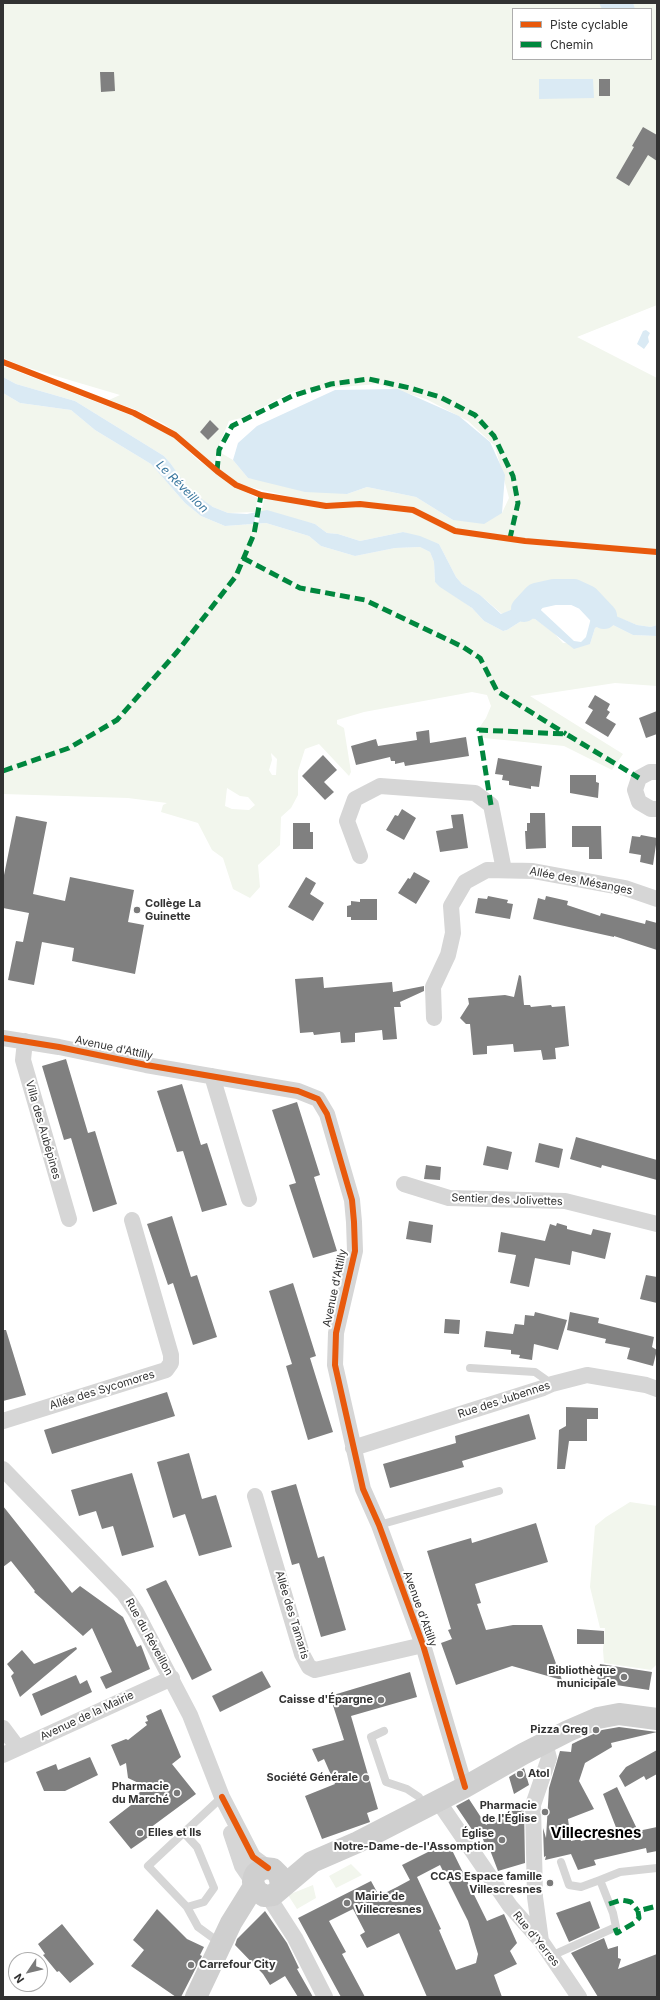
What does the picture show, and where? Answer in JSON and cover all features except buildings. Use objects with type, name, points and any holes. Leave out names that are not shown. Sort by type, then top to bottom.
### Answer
[{"type":"street","points":[[657,772],[650,772],[639,778],[635,790],[639,802],[650,809],[657,808]]},
{"type":"street","points":[[360,856],[347,821],[355,798],[380,786],[475,793],[491,805],[504,870]]},
{"type":"street","name":"Allée des Mésanges","points":[[434,1018],[433,987],[448,955],[453,933],[451,906],[465,882],[487,870],[533,870],[625,888],[657,899]]},
{"type":"street","name":"Avenue d'Attilly","points":[[3,1038],[298,1091],[318,1099],[327,1114],[352,1200],[354,1222],[354,1251],[336,1333],[335,1365],[363,1489],[379,1525],[423,1644],[465,1787]]},
{"type":"street","name":"Villa des Aubépines","points":[[25,1041],[23,1060],[69,1219]]},
{"type":"street","points":[[212,1076],[249,1199]]},
{"type":"street","name":"Sentier des Jolivettes","points":[[404,1184],[449,1198],[565,1201],[657,1224]]},
{"type":"street","name":"Allée des Sycomores","points":[[3,1421],[166,1370],[171,1363],[171,1355],[132,1220]]},
{"type":"street","name":"Rue des Jubennes","points":[[353,1448],[552,1384],[587,1375],[646,1385],[657,1389]]},
{"type":"street","name":"Rue du Réveillon","points":[[5,1475],[124,1594],[136,1612],[172,1678],[190,1715],[222,1797],[325,1997]]},
{"type":"street","name":"Allée des Tamaris","points":[[256,1496],[302,1654],[309,1668],[315,1670],[423,1644]]},
{"type":"street","name":"Avenue de la Mairie","points":[[3,1755],[172,1678]]},
{"type":"street","points":[[196,1997],[224,1937],[266,1883],[358,1842],[465,1787],[545,1743],[598,1718],[619,1714],[657,1719]]},
{"type":"street","points":[[3,1728],[18,1748]]},
{"type":"street","points":[[541,1941],[535,1897],[532,1805],[549,1758],[545,1743]]},
{"type":"street","name":"Rue d'Yerres","points":[[431,1804],[510,1906],[541,1941],[579,1997]]},
{"type":"lane","points":[[470,1368],[535,1372],[552,1384]]},
{"type":"lane","points":[[379,1525],[499,1491]]},
{"type":"lane","points":[[384,1731],[371,1737],[386,1782],[413,1793],[431,1804]]},
{"type":"lane","points":[[222,1797],[148,1866],[187,1907],[198,1928],[224,1937]]},
{"type":"lane","points":[[184,1833],[197,1847],[214,1888],[204,1902],[187,1907]]},
{"type":"lane","points":[[561,1862],[569,1885],[581,1887],[620,1872],[657,1868]]},
{"type":"lane","points":[[551,1956],[616,1927],[613,1913],[600,1880]]},
{"type":"shaded area","points":[[3,3],[657,3],[657,305],[577,337],[657,378],[657,625],[651,627],[637,625],[612,615],[602,610],[588,593],[577,587],[566,586],[540,591],[520,606],[502,614],[480,595],[462,584],[456,577],[439,544],[403,532],[360,541],[338,534],[327,533],[315,524],[261,512],[264,500],[268,499],[320,507],[321,504],[237,484],[220,472],[221,453],[233,460],[248,478],[347,494],[367,487],[416,497],[453,520],[502,513],[509,498],[495,446],[468,421],[426,399],[377,384],[294,391],[241,418],[229,421],[218,447],[216,460],[211,465],[181,436],[164,424],[134,409],[109,400],[120,395],[22,366],[3,358]],"holes":[[[210,421],[219,429],[208,440],[200,432]]]},
{"type":"shaded area","points":[[3,366],[138,418],[172,436],[198,460],[232,485],[257,498],[256,512],[228,513],[213,507],[188,490],[164,456],[75,401],[16,384],[3,377]]},
{"type":"shaded area","points":[[3,393],[20,403],[71,410],[95,430],[151,464],[185,503],[201,516],[225,526],[266,523],[309,536],[321,546],[355,556],[395,548],[420,547],[430,552],[434,562],[435,582],[472,608],[484,621],[503,631],[526,618],[535,619],[553,632],[563,643],[590,644],[595,628],[603,624],[613,625],[633,635],[657,636],[657,686],[615,683],[530,696],[623,754],[612,770],[564,746],[484,738],[477,731],[486,718],[491,706],[487,695],[472,692],[364,712],[337,720],[337,724],[344,728],[351,772],[349,776],[319,744],[305,749],[298,771],[298,795],[291,808],[281,817],[280,845],[258,865],[260,887],[250,898],[233,889],[223,858],[212,850],[198,823],[161,812],[163,805],[167,803],[128,798],[3,794]],"holes":[[[271,753],[277,759],[276,775],[272,775],[269,770],[272,760]],[[227,788],[240,796],[248,797],[255,805],[249,810],[232,809],[225,806]]]},
{"type":"shaded area","points":[[630,1502],[657,1506],[657,1664],[651,1670],[604,1663],[603,1650],[605,1628],[600,1628],[590,1587],[595,1526],[606,1517]]},
{"type":"shaded area","points":[[351,1864],[362,1875],[336,1888],[329,1876]]},
{"type":"shaded area","points":[[313,1885],[316,1898],[297,1909],[288,1895]]},
{"type":"water","points":[[599,3],[633,3],[635,8],[602,8]]},
{"type":"water","points":[[539,79],[593,79],[594,98],[539,99]]},
{"type":"water","points":[[646,330],[650,333],[648,337],[649,342],[644,349],[637,344],[643,331]]},
{"type":"water","name":"Le Réveillon","points":[[3,377],[16,384],[75,401],[164,456],[189,490],[213,507],[228,513],[247,514],[267,510],[315,524],[327,533],[338,534],[360,541],[403,532],[420,536],[439,544],[456,577],[462,584],[480,595],[501,614],[520,606],[529,599],[574,641],[581,642],[586,637],[591,618],[595,613],[602,610],[637,625],[651,627],[657,625],[657,636],[633,635],[613,625],[603,624],[595,628],[590,644],[574,649],[535,619],[526,618],[503,631],[484,621],[472,608],[440,587],[435,582],[434,562],[430,552],[420,547],[395,548],[355,556],[321,546],[309,536],[266,523],[225,526],[201,516],[185,503],[151,464],[95,430],[71,410],[20,403],[3,393]]},
{"type":"water","points":[[398,389],[459,416],[490,442],[505,475],[502,513],[484,524],[453,520],[416,497],[367,487],[347,494],[305,492],[248,478],[233,460],[238,443],[257,426],[335,390]]},
{"type":"pier","points":[[261,509],[258,525],[254,525],[256,510]]},
{"type":"waterway","points":[[524,609],[536,596],[554,592],[574,592],[587,598],[604,616]]},
{"type":"marked path","points":[[217,471],[219,450],[232,426],[292,396],[331,384],[369,379],[410,388],[440,397],[475,415],[494,436],[513,476],[518,503],[510,538]]},
{"type":"marked path","points":[[3,771],[69,748],[117,720],[177,652],[236,576],[254,534],[261,495]]},
{"type":"marked path","points":[[243,558],[300,588],[365,600],[463,647],[480,658],[497,691],[566,734]]},
{"type":"marked path","points":[[491,805],[479,730],[566,734],[639,778]]},
{"type":"marked path","points":[[609,1904],[621,1900],[627,1901],[631,1902],[638,1911]]},
{"type":"marked path","points":[[615,1928],[617,1933],[634,1923],[639,1918],[638,1911],[657,1906]]},
{"type":"cycle path","points":[[3,362],[134,413],[175,435],[217,471],[236,485],[261,495],[326,506],[360,504],[413,510],[455,531],[525,541],[657,552]]},
{"type":"cycle path","points":[[3,1038],[59,1047],[146,1065],[298,1091],[318,1099],[327,1114],[352,1200],[354,1222],[355,1251],[336,1333],[335,1365],[363,1489],[379,1525],[423,1645],[465,1787]]},
{"type":"cycle path","points":[[222,1797],[253,1857],[268,1868]]},
{"type":"place","name":"Collège La Guinette","points":[[137,910]]},
{"type":"place","name":"Bibliothèque municipale","points":[[624,1677]]},
{"type":"place","name":"Caisse d'Épargne","points":[[381,1700]]},
{"type":"place","name":"Pizza Greg","points":[[596,1730]]},
{"type":"place","name":"Atol","points":[[520,1774]]},
{"type":"place","name":"Société Générale","points":[[366,1778]]},
{"type":"place","name":"Pharmacie du Marché","points":[[177,1793]]},
{"type":"place","name":"Pharmacie de l'Église","points":[[545,1812]]},
{"type":"place","name":"Elles et Ils","points":[[140,1833]]},
{"type":"place","name":"Église Notre-Dame-de-l'Assomption","points":[[502,1840]]},
{"type":"place","name":"CCAS Espace famille Villescresnes","points":[[550,1883]]},
{"type":"place","name":"Mairie de Villecresnes","points":[[347,1903]]},
{"type":"place","name":"Carrefour City","points":[[191,1965]]},
{"type":"district","name":"Villecresnes","points":[[596,1833]]}]
